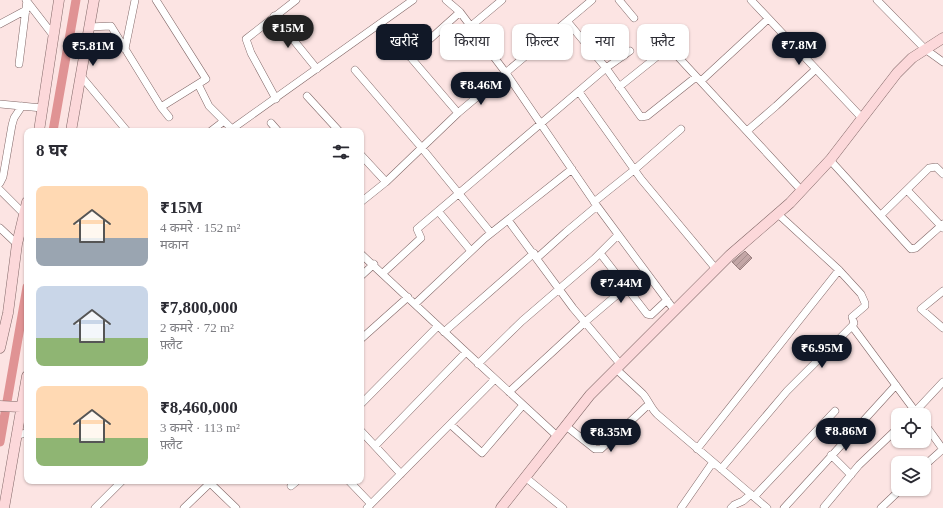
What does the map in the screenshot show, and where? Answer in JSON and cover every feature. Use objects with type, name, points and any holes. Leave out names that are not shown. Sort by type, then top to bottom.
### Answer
[{"type":"street","points":[[39,128],[59,0]]},
{"type":"street","points":[[72,128],[94,0]]},
{"type":"street","points":[[125,49],[135,0]]},
{"type":"street","points":[[276,99],[251,53],[246,39],[274,16],[286,3],[296,0]]},
{"type":"street","points":[[236,128],[413,0]]},
{"type":"street","points":[[446,0],[460,12],[469,24]]},
{"type":"street","points":[[472,24],[502,0]]},
{"type":"street","points":[[364,200],[386,182],[458,113],[592,0]]},
{"type":"street","points":[[619,0],[634,18]]},
{"type":"street","points":[[751,0],[862,118]]},
{"type":"street","points":[[877,0],[925,49],[943,62]]},
{"type":"street","points":[[158,1],[206,79],[161,107]]},
{"type":"street","points":[[26,3],[53,36]]},
{"type":"street","points":[[0,24],[26,3]]},
{"type":"street","points":[[19,64],[26,3]]},
{"type":"street","points":[[432,37],[460,12]]},
{"type":"street","points":[[274,16],[317,69]]},
{"type":"street","points":[[568,21],[606,68],[639,115],[644,117],[698,79],[768,19]]},
{"type":"street","points":[[89,27],[111,26],[161,107],[169,117]]},
{"type":"street","points":[[501,508],[590,395],[730,254],[790,203],[830,160],[897,73],[912,58],[943,38]]},
{"type":"street","points":[[619,87],[669,47],[801,190]]},
{"type":"street","points":[[383,273],[421,238],[417,229],[606,68],[630,51]]},
{"type":"street","points":[[413,60],[458,113]]},
{"type":"street","points":[[496,60],[595,204],[675,311]]},
{"type":"street","points":[[747,131],[816,69]]},
{"type":"street","points":[[355,70],[422,148],[491,233]]},
{"type":"street","points":[[81,76],[124,128]]},
{"type":"street","points":[[198,84],[209,106],[231,128]]},
{"type":"street","points":[[579,92],[634,170],[716,269]]},
{"type":"street","points":[[307,96],[336,128]]},
{"type":"street","points":[[0,104],[42,108]]},
{"type":"street","points":[[0,183],[2,164],[14,118],[22,106]]},
{"type":"street","points":[[215,128],[224,121]]},
{"type":"street","points":[[271,123],[275,128]]},
{"type":"street","points":[[444,332],[566,232],[595,204],[682,129]]},
{"type":"street","points":[[364,158],[386,182]]},
{"type":"street","points":[[830,160],[911,249],[916,248],[942,226],[907,190]]},
{"type":"street","points":[[881,215],[932,167],[936,167],[943,174]]},
{"type":"street","points":[[415,304],[491,233],[572,169]]},
{"type":"street","points":[[0,190],[24,214],[17,244],[8,313],[2,322],[0,348]]},
{"type":"street","points":[[438,211],[471,251]]},
{"type":"street","points":[[721,469],[787,391],[852,326],[854,323],[852,317],[865,306],[861,294],[839,270],[778,214]]},
{"type":"street","points":[[508,220],[618,367],[647,398],[649,404],[658,415],[767,508]]},
{"type":"street","points":[[0,228],[17,244]]},
{"type":"street","points":[[478,364],[522,321],[618,235]]},
{"type":"street","points":[[600,252],[649,315],[667,300]]},
{"type":"street","points":[[364,256],[557,436]]},
{"type":"street","points":[[364,273],[374,264]]},
{"type":"street","points":[[697,449],[839,270]]},
{"type":"street","points":[[509,392],[585,322],[645,271]]},
{"type":"street","points":[[943,291],[921,309],[943,328]]},
{"type":"street","points":[[364,336],[408,297]]},
{"type":"street","points":[[364,401],[438,326]]},
{"type":"street","points":[[852,326],[896,385],[911,408]]},
{"type":"street","points":[[375,446],[466,352]]},
{"type":"street","points":[[351,484],[369,506],[495,379]]},
{"type":"street","points":[[920,408],[943,382]]},
{"type":"street","points":[[784,508],[896,385]]},
{"type":"street","points":[[4,508],[22,434],[18,407],[24,386]]},
{"type":"street","points":[[566,426],[595,449],[601,449],[649,404]]},
{"type":"street","points":[[451,425],[482,453],[523,405]]},
{"type":"street","points":[[0,406],[18,407]]},
{"type":"street","points":[[731,508],[752,496],[835,411]]},
{"type":"street","points":[[931,432],[943,448],[931,459]]},
{"type":"street","points":[[364,433],[401,474]]},
{"type":"street","points":[[824,507],[859,465],[891,435]]},
{"type":"street","points":[[831,455],[851,476]]},
{"type":"street","points":[[681,508],[713,462]]},
{"type":"street","points":[[525,477],[563,508]]},
{"type":"street","points":[[95,508],[119,484]]},
{"type":"street","points":[[184,508],[207,484]]},
{"type":"street","points":[[211,484],[235,508]]},
{"type":"street","points":[[881,508],[894,496]]},
{"type":"building","points":[[745,251],[752,258],[740,270],[732,262]]},
{"type":"waterway","points":[[54,128],[76,0]]},
{"type":"waterway","points":[[0,442],[24,304]]}]
